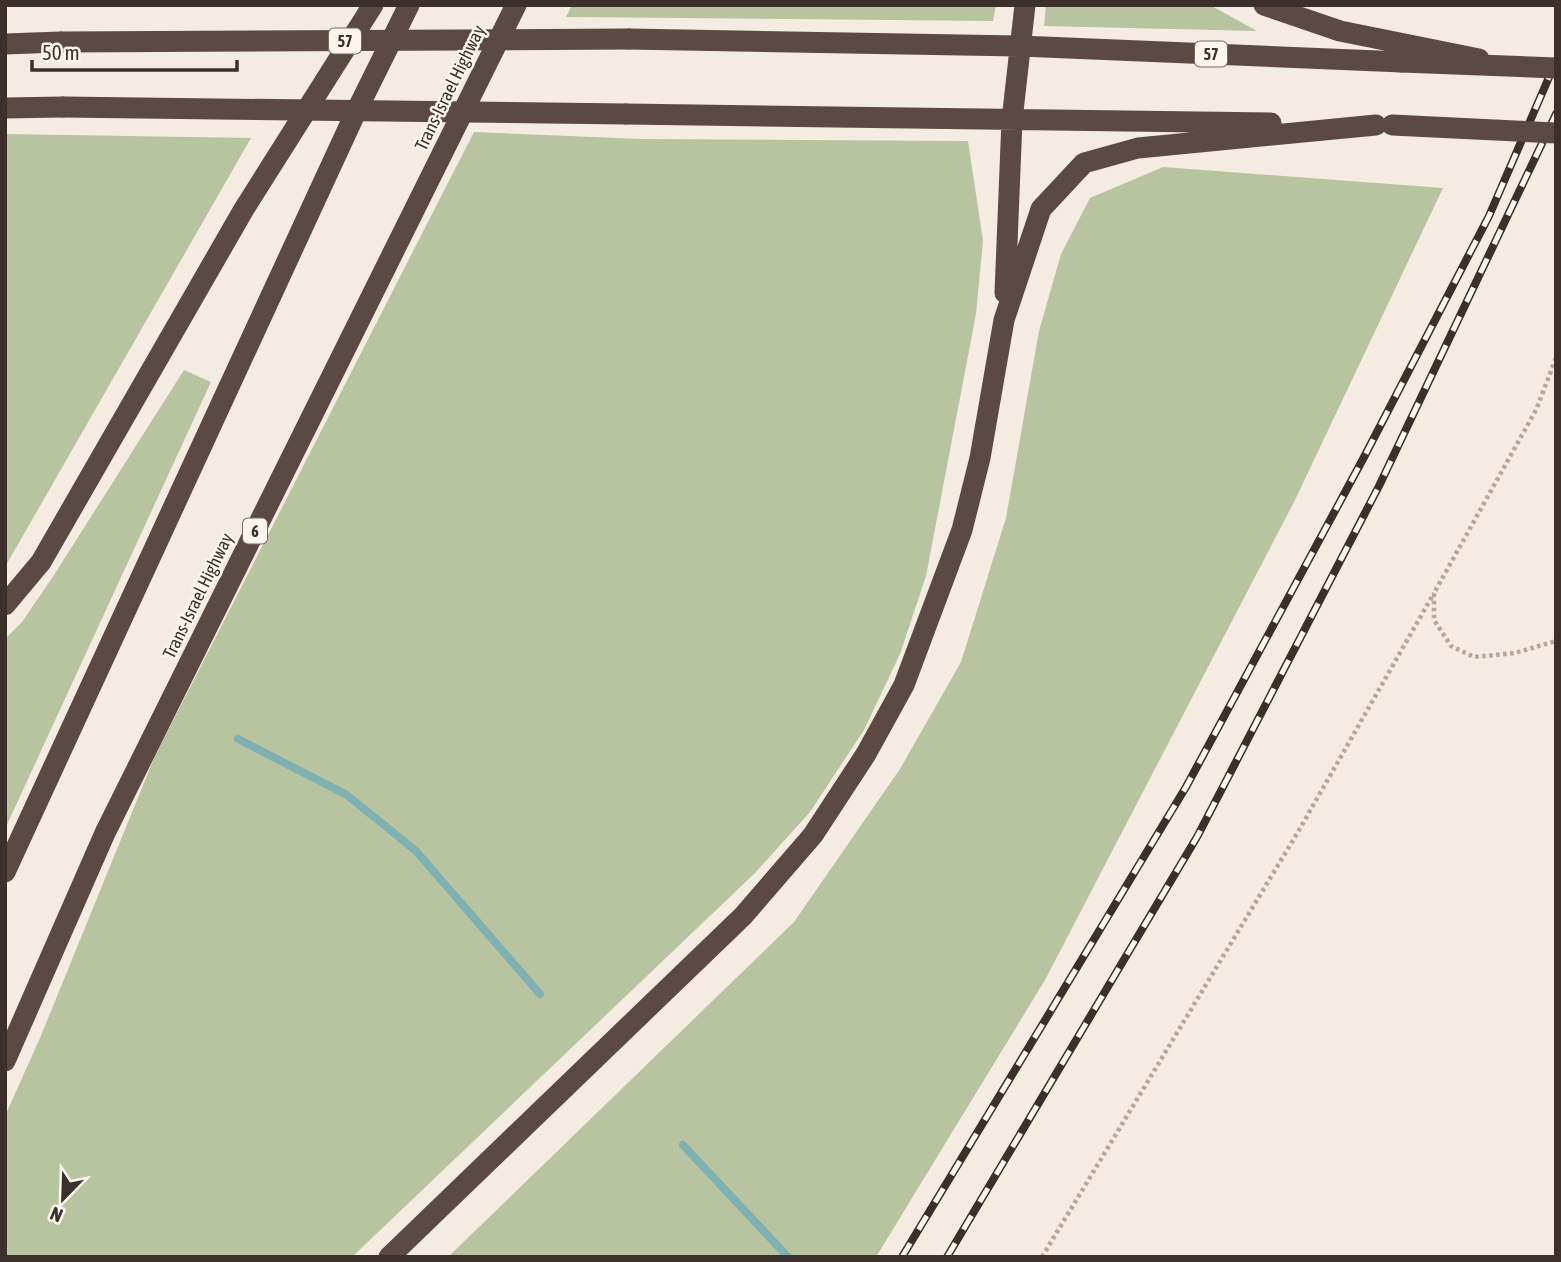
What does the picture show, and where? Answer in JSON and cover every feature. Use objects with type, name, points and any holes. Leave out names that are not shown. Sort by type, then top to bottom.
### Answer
[{"type":"highway","points":[[5,605],[41,562],[244,209],[373,5]]},
{"type":"highway","points":[[5,872],[354,116],[410,5]]},
{"type":"highway","name":"Trans-Israel Highway","points":[[5,1061],[105,834],[516,5]]},
{"type":"highway","points":[[388,1257],[743,916],[813,835],[879,731],[904,685],[962,530],[977,470],[1004,320],[1012,120],[1024,5]]},
{"type":"highway","points":[[1264,5],[1404,53]]},
{"type":"highway","name":"57","points":[[5,44],[629,39],[1404,53],[1512,66],[1556,68]]},
{"type":"highway","points":[[5,108],[1384,125],[1556,133]]},
{"type":"highway","points":[[1004,320],[1041,209],[1084,163],[1138,148],[1384,125]]},
{"type":"path","points":[[1042,1257],[1298,832],[1536,410],[1556,358]]},
{"type":"path","points":[[1434,593],[1434,620],[1451,646],[1474,657],[1515,653],[1556,641]]},
{"type":"green space","points":[[572,5],[996,5],[993,21],[566,17]]},
{"type":"green space","points":[[1046,5],[1210,5],[1257,31],[1044,26]]},
{"type":"green space","points":[[474,132],[642,139],[968,141],[983,241],[976,314],[926,576],[900,654],[864,730],[810,812],[755,873],[352,1257],[5,1257],[5,1116],[40,1038],[155,756]]},
{"type":"green space","points":[[5,134],[251,138],[5,567]]},
{"type":"green space","points":[[1163,167],[1443,188],[1295,500],[1045,980],[876,1257],[448,1257],[794,922],[900,769],[961,662],[1006,518],[1039,331],[1061,254],[1090,198]]},
{"type":"green space","points":[[184,370],[211,382],[5,829],[5,639],[22,622],[54,575]]},
{"type":"waterway","points":[[238,739],[347,795],[416,851],[540,994]]},
{"type":"waterway","points":[[683,1145],[788,1257]]},
{"type":"railway","points":[[902,1257],[1186,787],[1363,459],[1489,216],[1556,61]]},
{"type":"railway","points":[[947,1257],[1197,837],[1379,486],[1556,114]]}]
